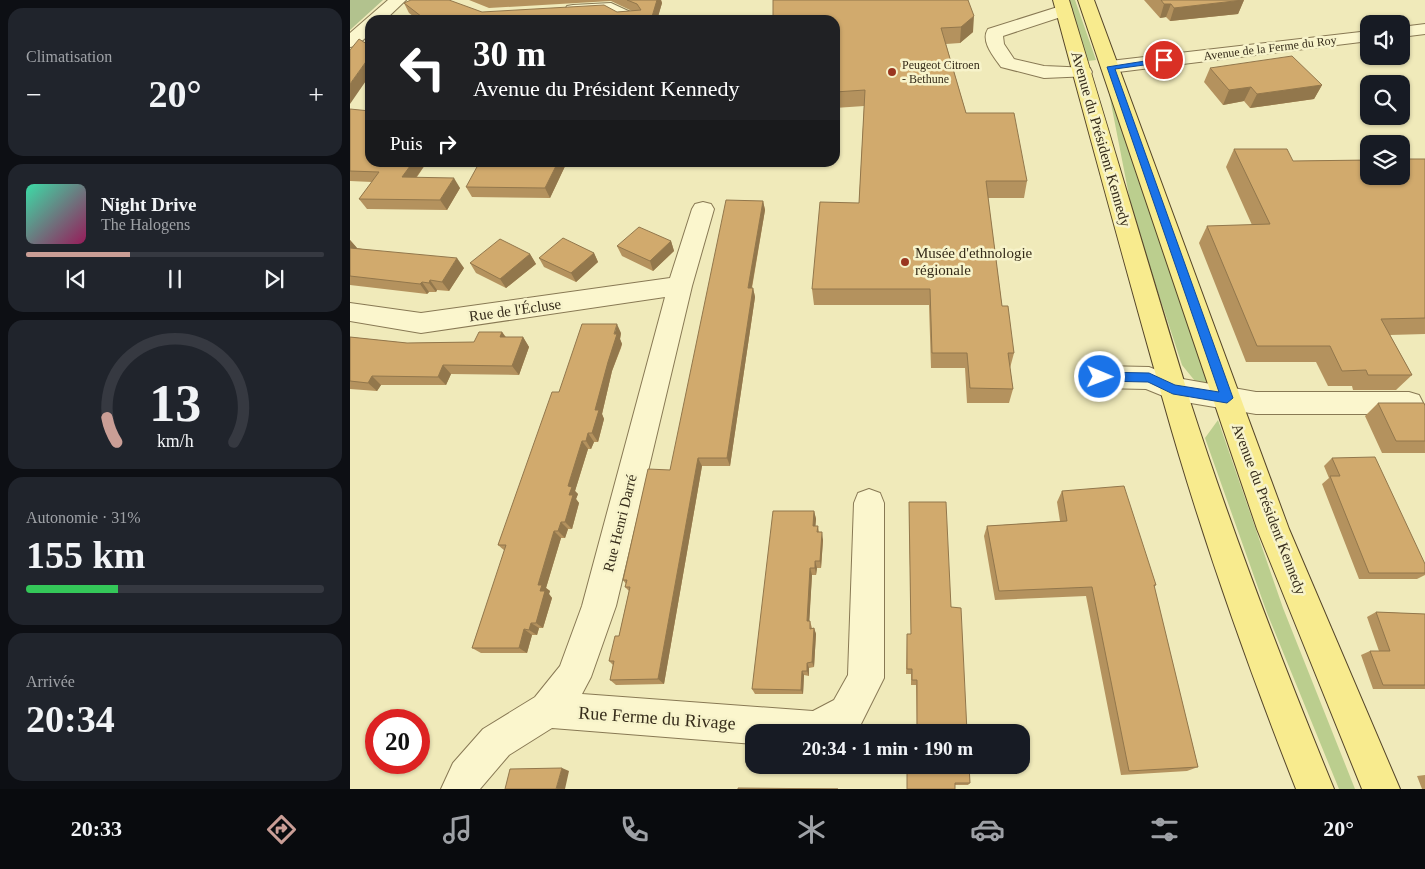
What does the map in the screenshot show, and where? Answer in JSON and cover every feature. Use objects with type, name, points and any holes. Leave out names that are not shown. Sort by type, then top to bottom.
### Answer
[{"type":"main road","name":"Avenue du Président Kennedy","points":[[1070,3],[1110,67],[1273,529],[1381,789]]},
{"type":"main road","name":"Avenue du Président Kennedy","points":[[1070,3],[1083,72],[1173,389],[1218,527],[1289,724],[1315,789]]},
{"type":"main road","name":"Avenue de la Ferme du Roy","points":[[1083,72],[1110,67]]},
{"type":"street","points":[[381,15],[398,0]]},
{"type":"street","points":[[1070,3],[994,33],[995,44],[1007,63],[1044,72],[1083,72]]},
{"type":"street","points":[[554,11],[611,8],[624,15]]},
{"type":"street","points":[[350,42],[365,28]]},
{"type":"street","points":[[1410,31],[1425,29]]},
{"type":"street","name":"Avenue de la Ferme du Roy","points":[[1110,67],[1360,37]]},
{"type":"street","name":"Rue Henri Darré","points":[[460,789],[466,776],[496,742],[548,710],[573,677],[599,606],[680,286],[702,209]]},
{"type":"street","name":"Rue de l'Écluse","points":[[350,312],[421,324],[680,286]]},
{"type":"street","points":[[1100,377],[1149,378],[1173,389],[1256,402],[1410,403]]},
{"type":"street","name":"Rue Ferme du Rivage","points":[[548,710],[816,730],[846,714],[866,678],[869,503]]},
{"type":"green space","points":[[350,0],[383,0],[365,15],[350,30]]},
{"type":"green space","points":[[1065,0],[1075,0],[1096,60],[1088,61],[1083,56]]},
{"type":"green space","points":[[1108,88],[1209,388],[1195,381],[1182,365],[1133,216]]},
{"type":"green space","points":[[1218,420],[1283,608],[1355,789],[1339,789],[1267,613],[1205,438]]},
{"type":"building","points":[[411,0],[449,0],[482,12],[604,5],[617,12],[641,10],[637,4],[627,0],[657,0],[652,15],[420,15],[404,3]]},
{"type":"building","points":[[773,0],[968,0],[974,16],[961,27],[941,28],[966,113],[1014,113],[1027,181],[986,181],[1002,306],[1008,306],[1014,353],[1008,353],[1013,389],[970,388],[967,353],[932,353],[930,289],[812,289],[820,202],[859,203],[865,90],[840,92],[840,15],[773,15]]},
{"type":"building","points":[[1161,0],[1243,0],[1174,8],[1171,4],[1164,4]]},
{"type":"building","points":[[359,39],[365,43],[365,63],[350,84],[350,50]]},
{"type":"building","points":[[1292,56],[1322,85],[1257,94],[1251,87],[1229,90],[1210,68]]},
{"type":"building","points":[[350,109],[365,110],[365,167],[409,167],[402,177],[454,178],[440,200],[359,199],[379,172],[350,171]]},
{"type":"building","points":[[1234,149],[1287,149],[1293,161],[1360,160],[1360,185],[1410,185],[1410,159],[1425,159],[1425,318],[1381,319],[1412,375],[1368,375],[1366,370],[1342,371],[1330,346],[1257,346],[1207,226],[1270,224]]},
{"type":"building","points":[[477,167],[556,167],[545,188],[466,187]]},
{"type":"building","points":[[726,200],[763,201],[748,288],[753,288],[727,458],[698,458],[658,679],[610,680],[614,661],[609,661],[615,636],[619,636],[630,587],[625,587],[627,580],[623,580],[648,469],[670,470]]},
{"type":"building","points":[[639,227],[671,241],[650,261],[617,246]]},
{"type":"building","points":[[563,238],[594,253],[571,273],[539,258]]},
{"type":"building","points":[[500,239],[530,254],[500,279],[470,263]]},
{"type":"building","points":[[350,248],[457,258],[442,282],[430,280],[429,283],[422,282],[420,284],[350,276]]},
{"type":"building","points":[[582,324],[617,324],[614,334],[617,334],[595,410],[599,410],[592,433],[588,433],[586,441],[582,441],[568,486],[572,487],[569,495],[573,495],[565,522],[561,522],[558,531],[554,531],[538,585],[542,585],[540,591],[545,591],[536,623],[531,623],[529,630],[524,629],[519,648],[472,648],[506,545],[498,545],[552,392],[559,392]]},
{"type":"building","points":[[479,332],[502,332],[500,337],[523,337],[512,366],[443,365],[438,377],[372,376],[368,383],[350,381],[350,337],[407,343],[474,342]]},
{"type":"building","points":[[1378,403],[1424,403],[1425,441],[1396,441]]},
{"type":"building","points":[[1375,457],[1425,564],[1425,573],[1369,573],[1330,476],[1340,476],[1332,458]]},
{"type":"building","points":[[1124,486],[1156,585],[1154,585],[1198,767],[1129,771],[1092,587],[999,591],[987,526],[1067,521],[1062,491]]},
{"type":"building","points":[[909,502],[946,502],[951,607],[961,608],[967,724],[917,724],[917,680],[912,680],[912,669],[907,669],[907,634],[911,634]]},
{"type":"building","points":[[773,511],[814,511],[813,526],[818,526],[817,532],[822,532],[820,561],[815,561],[815,568],[810,568],[807,621],[810,621],[810,629],[814,628],[812,662],[807,663],[807,671],[802,671],[801,690],[752,689]]},
{"type":"building","points":[[1376,612],[1425,614],[1425,685],[1383,685],[1370,651],[1390,651]]},
{"type":"building","points":[[562,768],[556,789],[505,789],[510,769]]},
{"type":"building","points":[[907,774],[970,774],[970,783],[955,783],[955,789],[907,789]]},
{"type":"building","points":[[738,788],[838,789],[738,789]]},
{"type":"place","name":"Peugeot Citroen - Bethune","points":[[892,72]]},
{"type":"place","name":"Musée d'ethnologie régionale","points":[[905,262]]},
{"type":"route","points":[[1100,377],[1149,378],[1173,389],[1227,398],[1110,67],[1164,60]]}]
